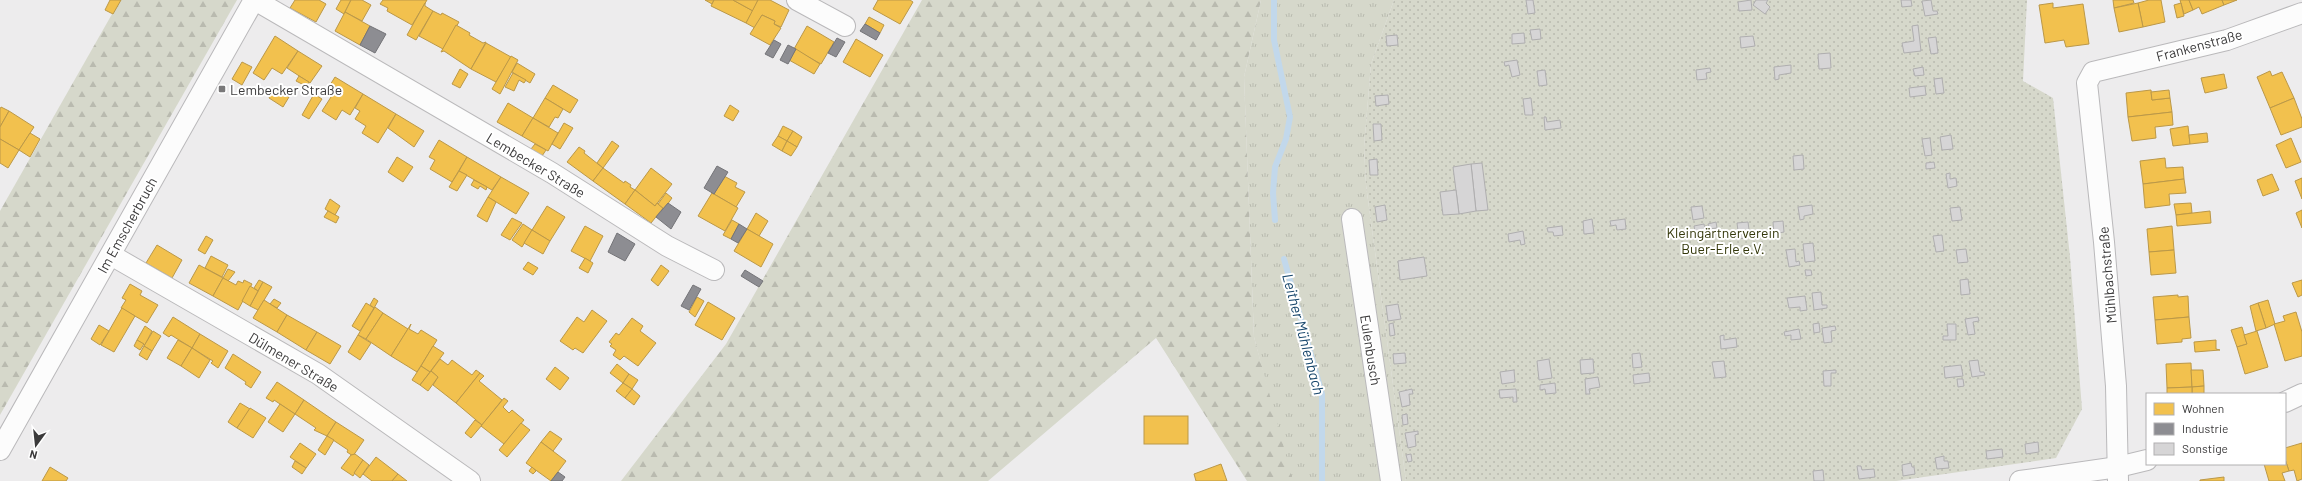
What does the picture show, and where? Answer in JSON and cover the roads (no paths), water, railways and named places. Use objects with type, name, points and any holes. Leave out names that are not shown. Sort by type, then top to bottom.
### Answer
[{"type":"street","name":"Im Emscherbruch","points":[[0,450],[254,0]]},
{"type":"street","name":"Lembecker Straße","points":[[254,0],[539,166],[667,246],[714,270]]},
{"type":"street","points":[[797,0],[845,26]]},
{"type":"street","name":"Frankenstraße","points":[[2093,72],[2227,40],[2299,12]]},
{"type":"street","name":"Mühlbachstraße","points":[[2093,72],[2087,83],[2104,242],[2115,371],[2118,474]]},
{"type":"street","name":"Eulenbusch","points":[[1352,218],[1391,481]]},
{"type":"street","name":"Dülmener Straße","points":[[111,255],[318,374],[470,481]]},
{"type":"street","points":[[2286,402],[2302,394]]},
{"type":"street","points":[[2020,481],[2118,474],[2146,460]]},
{"type":"waterway","name":"Leither Mühlenbach","points":[[1274,0],[1274,40],[1290,117],[1286,139],[1275,167],[1273,193],[1275,220]]},
{"type":"waterway","name":"Leither Mühlenbach","points":[[1284,259],[1322,394],[1322,481]]},
{"type":"place","name":"Lembecker Straße","points":[[222,89]]},
{"type":"park label","name":"Kleingärtnerverein Buer-Erle e.V.","points":[[1723,240]]}]
